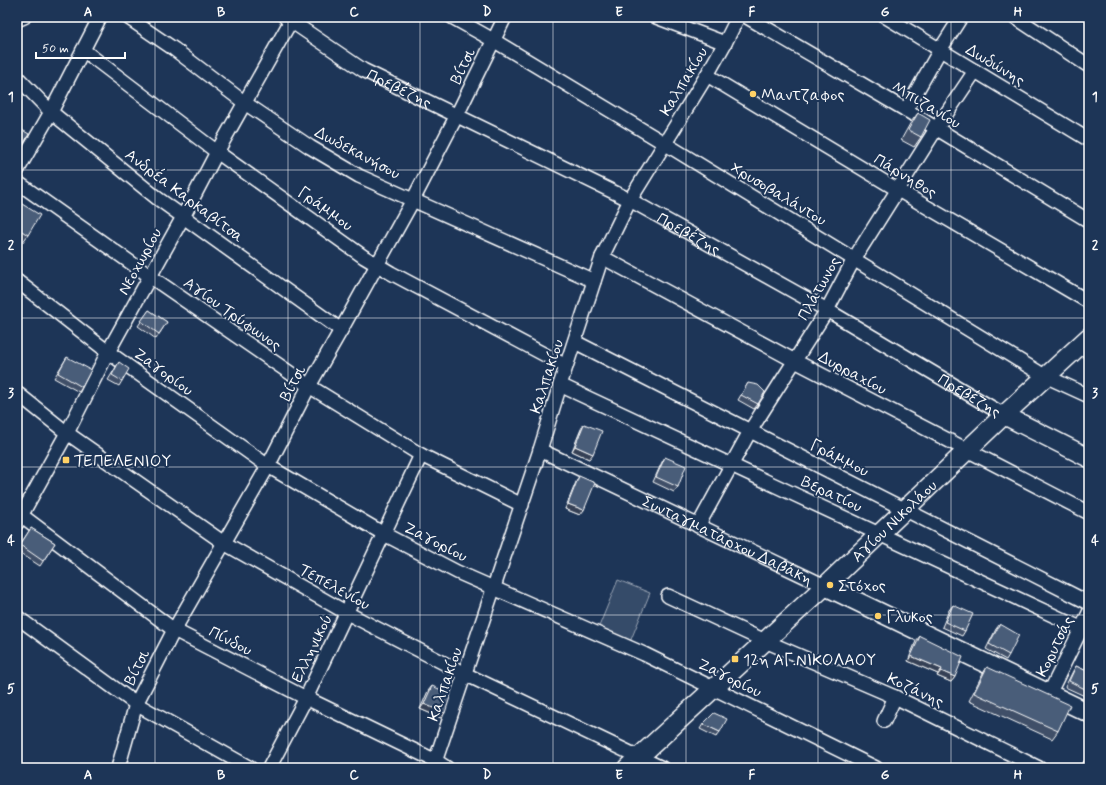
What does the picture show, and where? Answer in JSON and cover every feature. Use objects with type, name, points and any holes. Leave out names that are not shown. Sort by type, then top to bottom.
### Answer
[{"type":"street","points":[[17,20],[24,17]]},
{"type":"street","points":[[17,171],[51,112],[100,17]]},
{"type":"street","name":"Δωδεκανήσου","points":[[127,17],[174,49],[245,103],[310,147],[353,172],[594,281]]},
{"type":"street","name":"Χρυσοβαλάντου","points":[[452,17],[664,143],[1046,377],[1089,396]]},
{"type":"street","name":"Βίτσι","points":[[118,768],[136,704],[174,630],[268,466],[309,386],[413,200],[505,17]]},
{"type":"street","points":[[656,17],[725,43]]},
{"type":"street","name":"Καλπακίου","points":[[439,766],[465,674],[522,505],[602,257],[630,200],[707,75],[738,17]]},
{"type":"street","name":"Μπιζανίου","points":[[747,17],[906,110],[1089,221]]},
{"type":"street","name":"Δωδώνης","points":[[886,17],[1089,140]]},
{"type":"street","points":[[906,110],[940,50],[961,17]]},
{"type":"street","points":[[1015,17],[1089,66]]},
{"type":"street","name":"Νεοχωρίου","points":[[18,517],[67,433],[108,352],[151,277],[289,18]]},
{"type":"street","name":"Πρεβέζης","points":[[289,18],[363,70],[630,200],[827,310],[1004,415],[1089,458]]},
{"type":"street","name":"Γράμμου","points":[[83,50],[217,152],[377,265],[566,366]]},
{"type":"street","name":"Πλάτωνος","points":[[698,526],[750,431],[827,310],[854,259],[936,129],[975,71]]},
{"type":"street","name":"Πάρνηθος","points":[[707,75],[898,190],[1089,302]]},
{"type":"street","name":"Ανδρέα Καρκαβίτσα","points":[[17,77],[51,112],[183,217],[341,330]]},
{"type":"street","name":"Αγίου Τρύφωνος","points":[[17,182],[309,386],[421,455],[522,505]]},
{"type":"street","name":"Δυρραχίου","points":[[602,257],[967,451],[1089,513]]},
{"type":"street","name":"Ζαγορίου","points":[[17,281],[108,352],[268,466],[384,534],[457,572],[644,654],[876,768]]},
{"type":"street","name":"Αγίου Νικολάου","points":[[633,763],[825,586],[1004,415],[1089,337]]},
{"type":"street","name":"Γράμμου","points":[[575,342],[1089,603]]},
{"type":"street","name":"Βερατίου","points":[[560,385],[1085,630]]},
{"type":"street","name":"Τεπελενίου","points":[[17,393],[67,433],[224,543],[347,613],[633,763],[662,768]]},
{"type":"street","name":"Συνταγματάρχου Δαβάκη","points":[[540,450],[1089,713]]},
{"type":"street","name":"Ελληνικού","points":[[269,768],[306,698],[421,455]]},
{"type":"street","name":"Πίνδου","points":[[18,517],[174,630],[439,766]]},
{"type":"street","name":"Κοζάνης","points":[[668,596],[764,641],[895,697],[1039,768]]},
{"type":"street","name":"Κορυτσάς","points":[[1049,694],[1085,630],[1089,613]]},
{"type":"street","points":[[17,617],[136,704],[250,768]]},
{"type":"street","points":[[884,721],[895,697]]},
{"type":"shaded area","points":[[618,580],[650,593],[630,642],[598,629]]},
{"type":"building","points":[[918,113],[930,120],[921,137],[908,130]]},
{"type":"building","points":[[17,127],[29,134],[19,152],[17,151]]},
{"type":"building","points":[[17,201],[40,215],[28,235],[17,228]]},
{"type":"building","points":[[149,310],[167,322],[159,334],[141,321]]},
{"type":"building","points":[[67,357],[91,370],[82,387],[58,373]]},
{"type":"building","points":[[119,362],[129,369],[122,381],[112,375]]},
{"type":"building","points":[[748,383],[758,385],[765,392],[758,404],[741,395]]},
{"type":"building","points":[[584,424],[602,431],[593,454],[575,446]]},
{"type":"building","points":[[665,457],[686,466],[678,487],[656,477]]},
{"type":"building","points":[[579,476],[595,483],[584,510],[568,504]]},
{"type":"building","points":[[31,528],[55,543],[43,561],[20,545]]},
{"type":"building","points":[[953,605],[973,614],[965,631],[945,622]]},
{"type":"building","points":[[1000,624],[1019,635],[1009,655],[989,644]]},
{"type":"building","points":[[920,636],[963,657],[955,677],[941,671],[942,669],[911,656]]},
{"type":"building","points":[[1076,666],[1089,672],[1089,691],[1069,681]]},
{"type":"building","points":[[987,667],[1070,705],[1058,731],[974,693]]},
{"type":"building","points":[[432,686],[451,694],[445,713],[424,704]]},
{"type":"building","points":[[714,713],[727,719],[720,732],[703,724]]},
{"type":"place","name":"Μαντζαφος","points":[[753,94]]},
{"type":"place","name":"ΤΕΠΕΛΕΝΙΟΥ","points":[[66,460]]},
{"type":"place","name":"Στόχος","points":[[830,585]]},
{"type":"place","name":"Γλυκος","points":[[878,616]]},
{"type":"place","name":"12η ΑΓ.ΝΙΚΟΛΑΟΥ","points":[[735,659]]}]
